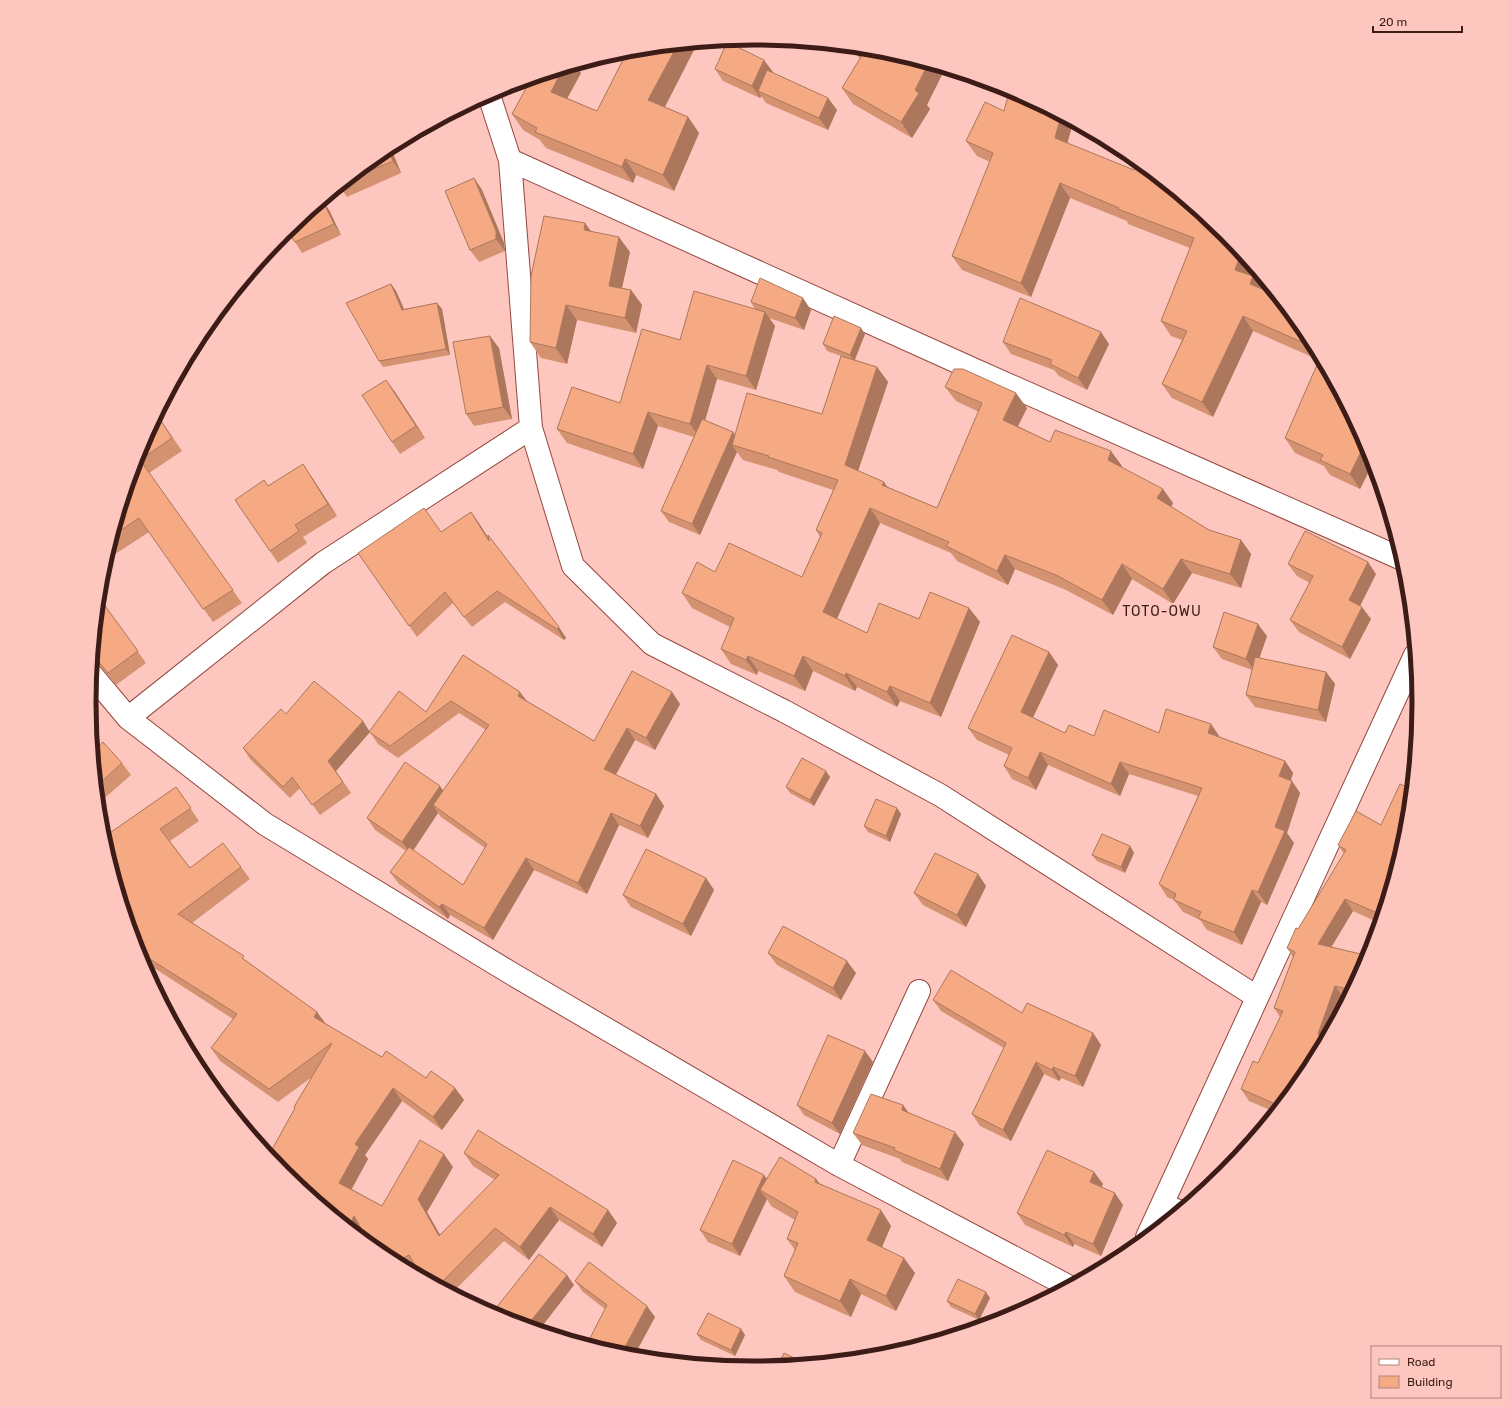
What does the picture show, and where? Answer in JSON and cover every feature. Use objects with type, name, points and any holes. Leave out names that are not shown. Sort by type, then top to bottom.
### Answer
[{"type":"street","points":[[491,101],[510,160],[531,428],[573,566],[652,644],[784,711],[940,796],[1257,997]]},
{"type":"street","points":[[510,160],[967,367],[1396,556]]},
{"type":"street","points":[[128,718],[322,562],[531,428]]},
{"type":"street","points":[[1161,1220],[1171,1208],[1257,997],[1411,663]]},
{"type":"street","points":[[97,681],[128,718],[265,824],[514,975],[839,1165],[1063,1284]]},
{"type":"street","points":[[839,1165],[919,991]]},
{"type":"building","points":[[734,45],[764,60],[752,86],[715,69],[725,46]]},
{"type":"building","points":[[675,50],[648,100],[688,117],[663,175],[625,159],[622,167],[535,132],[537,128],[512,114],[527,86],[560,75],[551,92],[597,111],[624,58]]},
{"type":"building","points":[[861,54],[926,67],[915,90],[919,93],[901,122],[842,88],[862,55]]},
{"type":"building","points":[[767,70],[828,98],[819,118],[758,91]]},
{"type":"building","points":[[1008,96],[1046,113],[1060,120],[1055,138],[1134,170],[1136,167],[1155,181],[1188,208],[1239,258],[1235,270],[1253,276],[1250,284],[1268,292],[1306,344],[1243,316],[1202,402],[1162,384],[1187,331],[1161,321],[1194,238],[1118,209],[1119,208],[1060,183],[1021,283],[952,256],[993,153],[966,141],[985,102],[1004,111]]},
{"type":"building","points":[[391,155],[393,161],[366,172]]},
{"type":"building","points":[[474,178],[496,231],[496,239],[470,250],[445,191]]},
{"type":"building","points":[[325,205],[334,224],[295,242],[291,236]]},
{"type":"building","points":[[544,216],[585,223],[584,230],[619,237],[609,286],[631,290],[625,318],[566,305],[556,348],[530,342],[531,276]]},
{"type":"building","points":[[760,278],[803,298],[795,318],[751,302]]},
{"type":"building","points":[[391,284],[402,310],[437,303],[446,349],[379,361],[346,303]]},
{"type":"building","points":[[694,291],[765,312],[746,376],[707,365],[690,424],[648,412],[633,454],[557,429],[572,387],[620,403],[642,329],[680,340]]},
{"type":"building","points":[[1020,298],[1101,332],[1078,378],[1050,364],[1052,360],[1003,342]]},
{"type":"building","points":[[834,316],[861,328],[850,355],[823,344]]},
{"type":"building","points":[[490,336],[503,407],[466,414],[453,342]]},
{"type":"building","points":[[841,356],[877,367],[845,465],[884,482],[882,485],[937,508],[982,403],[945,387],[954,369],[963,369],[1016,393],[1003,420],[1050,442],[1055,430],[1111,451],[1108,460],[1163,489],[1157,498],[1209,530],[1241,540],[1230,574],[1181,559],[1163,589],[1122,564],[1102,600],[1056,575],[1005,555],[997,571],[946,546],[949,542],[870,508],[823,612],[867,633],[879,603],[919,619],[930,592],[969,608],[930,703],[890,686],[887,692],[846,673],[845,676],[803,656],[794,676],[748,656],[746,660],[721,649],[734,618],[682,593],[697,562],[715,572],[729,543],[802,577],[822,533],[816,530],[838,480],[732,445],[747,393],[822,414]]},
{"type":"building","points":[[1318,363],[1345,412],[1362,450],[1350,474],[1320,460],[1323,455],[1285,438]]},
{"type":"building","points":[[386,380],[416,426],[392,442],[362,395]]},
{"type":"building","points":[[702,419],[733,432],[692,524],[661,511]]},
{"type":"building","points":[[161,420],[172,438],[145,457]]},
{"type":"building","points":[[142,463],[233,590],[203,609],[139,518],[119,531],[131,491]]},
{"type":"building","points":[[303,464],[328,504],[295,525],[299,531],[270,551],[235,500],[264,480],[268,486]]},
{"type":"building","points":[[424,508],[441,532],[471,512],[489,541],[488,535],[559,627],[557,629],[497,591],[464,617],[445,592],[409,626],[358,553]]},
{"type":"building","points":[[1305,531],[1368,562],[1349,600],[1362,607],[1342,647],[1290,620],[1313,576],[1288,564]]},
{"type":"building","points":[[104,605],[138,651],[108,673],[98,661]]},
{"type":"building","points":[[1224,612],[1258,624],[1246,659],[1213,647]]},
{"type":"building","points":[[1012,635],[1049,652],[1021,712],[1065,733],[1069,725],[1094,736],[1104,710],[1159,733],[1166,709],[1211,724],[1208,733],[1285,761],[1279,776],[1292,781],[1275,827],[1285,831],[1258,892],[1252,890],[1234,932],[1198,918],[1201,912],[1174,900],[1176,894],[1159,884],[1202,788],[1120,762],[1111,784],[1040,752],[1028,778],[1004,766],[1012,748],[968,728]]},
{"type":"building","points":[[463,655],[520,692],[518,696],[594,741],[632,671],[672,692],[646,738],[627,728],[604,769],[656,794],[640,826],[611,813],[578,883],[526,858],[484,928],[442,904],[439,907],[390,872],[409,847],[463,885],[487,844],[433,805],[489,725],[451,701],[390,746],[369,732],[399,691],[426,712]]},
{"type":"building","points":[[1255,657],[1326,672],[1318,710],[1246,695]]},
{"type":"building","points":[[314,681],[363,721],[328,761],[343,782],[312,805],[292,777],[283,787],[243,748],[281,709],[286,714]]},
{"type":"building","points":[[103,742],[122,763],[101,782],[98,746]]},
{"type":"building","points":[[802,758],[826,771],[810,800],[786,787]]},
{"type":"building","points":[[405,762],[440,786],[402,842],[367,818]]},
{"type":"building","points":[[1400,784],[1407,787],[1400,831],[1378,913],[1345,899],[1318,944],[1362,954],[1347,989],[1335,986],[1318,1034],[1322,1036],[1302,1069],[1277,1105],[1241,1089],[1253,1061],[1258,1063],[1283,1011],[1274,1008],[1295,952],[1287,948],[1296,928],[1298,929],[1346,850],[1338,845],[1356,811],[1381,825]]},
{"type":"building","points":[[176,787],[191,808],[160,829],[190,868],[223,843],[241,867],[178,914],[244,956],[242,958],[317,1012],[314,1017],[382,1057],[386,1051],[426,1078],[431,1071],[455,1088],[433,1117],[393,1088],[355,1144],[359,1147],[339,1183],[382,1206],[420,1140],[444,1154],[418,1199],[439,1236],[499,1175],[464,1153],[478,1130],[608,1210],[593,1234],[550,1207],[520,1247],[495,1228],[441,1282],[416,1267],[409,1255],[402,1259],[363,1231],[354,1216],[351,1222],[321,1198],[307,1185],[308,1183],[300,1179],[272,1150],[295,1108],[294,1107],[332,1043],[269,1089],[211,1048],[237,1014],[148,958],[131,915],[110,833]]},
{"type":"building","points":[[876,799],[897,808],[886,836],[864,826]]},
{"type":"building","points":[[1102,834],[1130,846],[1121,867],[1092,855]]},
{"type":"building","points":[[646,849],[706,878],[683,924],[623,895]]},
{"type":"building","points":[[935,853],[978,874],[957,915],[914,893]]},
{"type":"building","points":[[783,926],[847,961],[833,988],[768,953]]},
{"type":"building","points":[[951,970],[1022,1013],[1027,1003],[1093,1033],[1075,1076],[1053,1067],[1052,1070],[1036,1062],[1003,1130],[972,1114],[1006,1043],[933,1000]]},
{"type":"building","points":[[828,1035],[865,1051],[832,1123],[797,1105]]},
{"type":"building","points":[[871,1094],[903,1105],[902,1110],[955,1132],[940,1169],[894,1150],[895,1148],[853,1133]]},
{"type":"building","points":[[1047,1150],[1094,1172],[1090,1182],[1115,1193],[1093,1244],[1066,1232],[1064,1235],[1017,1213]]},
{"type":"building","points":[[780,1157],[816,1179],[815,1182],[881,1210],[867,1240],[904,1258],[886,1296],[850,1279],[840,1301],[784,1276],[798,1243],[787,1239],[798,1212],[760,1190]]},
{"type":"building","points":[[733,1160],[764,1175],[732,1244],[700,1230]]},
{"type":"building","points":[[539,1254],[567,1275],[531,1321],[496,1308]]},
{"type":"building","points":[[589,1262],[647,1306],[625,1348],[589,1340],[607,1305],[575,1281]]},
{"type":"building","points":[[958,1279],[986,1292],[975,1314],[947,1301]]},
{"type":"building","points":[[708,1313],[741,1329],[731,1350],[697,1334]]},
{"type":"building","points":[[784,1353],[798,1360],[781,1360]]},
{"type":"district","name":"TOTO-OWU","points":[[1162,611]]}]
